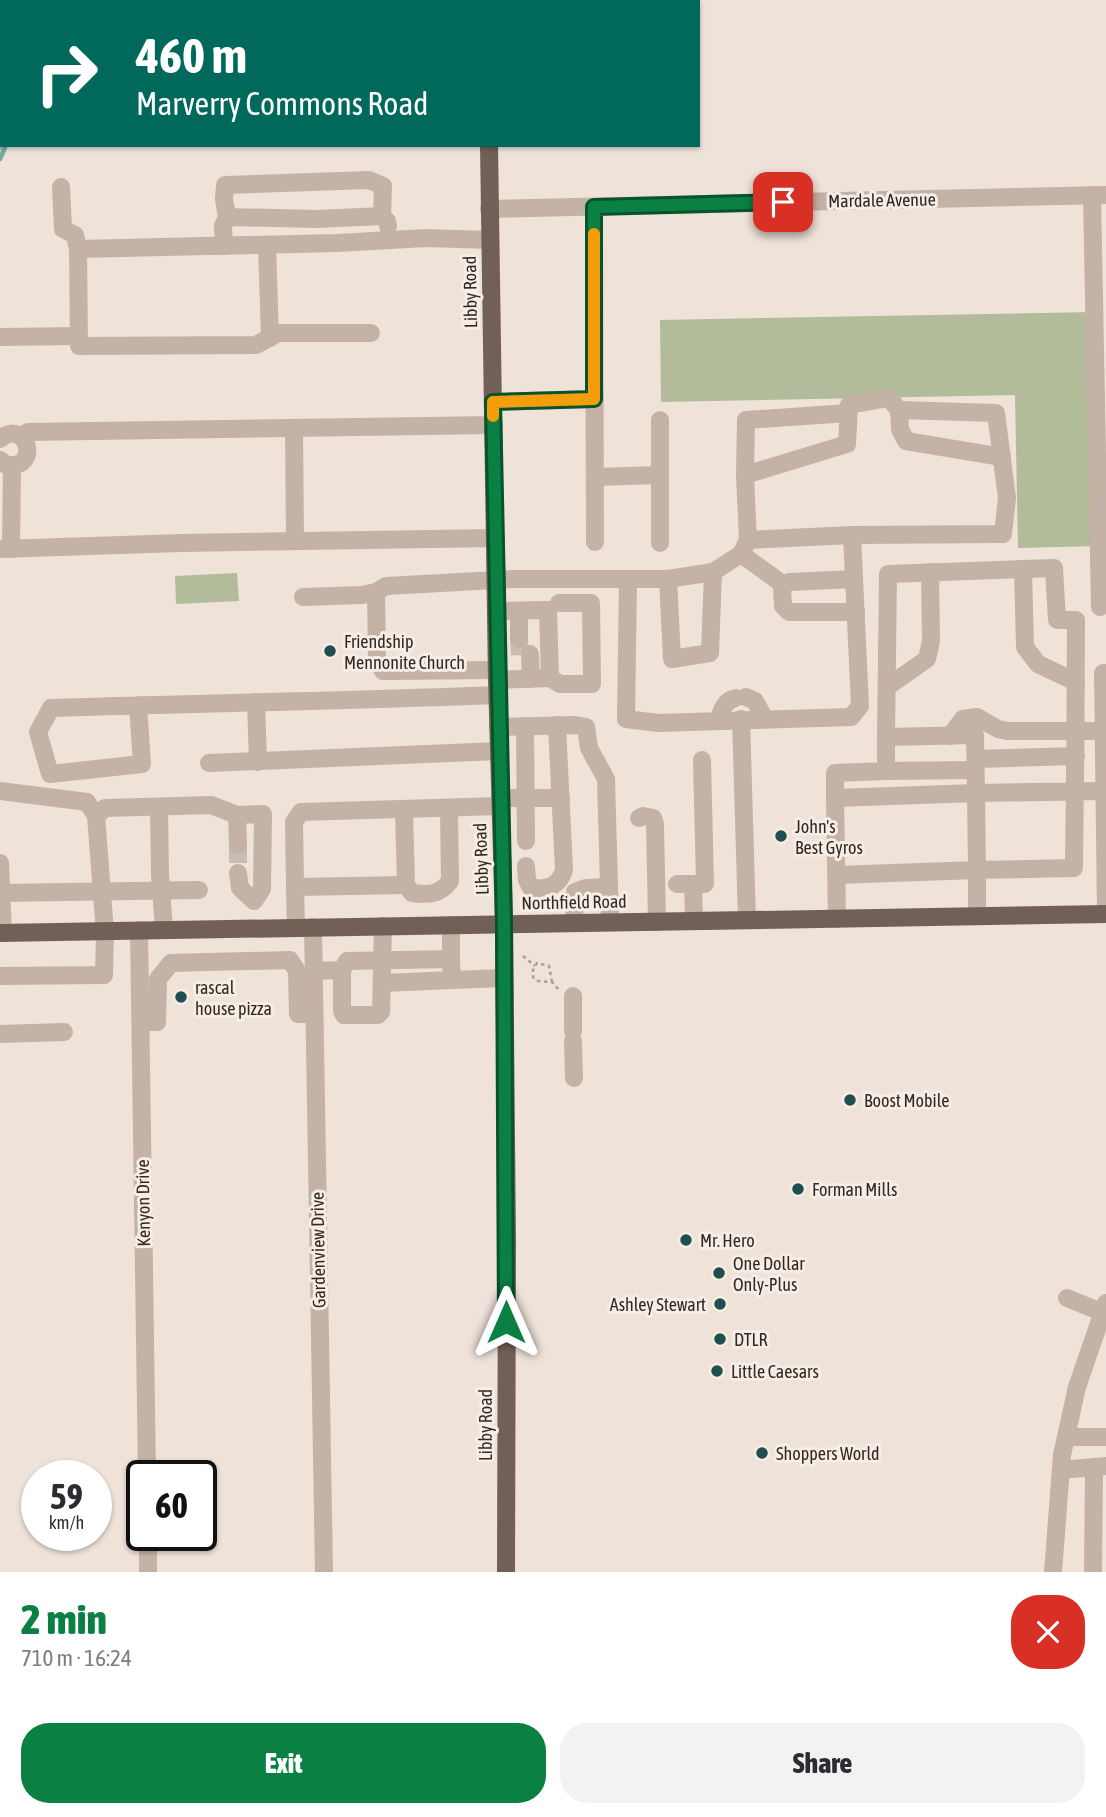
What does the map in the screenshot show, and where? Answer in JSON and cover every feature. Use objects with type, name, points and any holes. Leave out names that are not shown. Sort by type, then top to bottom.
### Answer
[{"type":"main road","name":"Libby Road","points":[[489,147],[497,681],[504,924],[506,1572]]},
{"type":"main road","name":"Northfield Road","points":[[2,933],[1106,914]]},
{"type":"street","points":[[224,246],[223,226],[228,217],[224,199],[225,186],[369,180],[383,186],[382,216],[387,221],[389,240]]},
{"type":"street","points":[[61,187],[63,229],[75,235],[78,249],[79,346],[256,345],[278,333],[371,333]]},
{"type":"street","name":"Mardale Avenue","points":[[489,209],[1099,195]]},
{"type":"street","points":[[1099,195],[1100,607]]},
{"type":"street","points":[[594,207],[596,542]]},
{"type":"street","points":[[228,217],[317,219],[382,216]]},
{"type":"street","points":[[78,249],[426,238],[490,240]]},
{"type":"street","points":[[267,245],[270,338]]},
{"type":"street","points":[[0,337],[79,336]]},
{"type":"street","points":[[745,475],[847,444],[849,405],[889,398],[899,410],[900,429],[906,441],[1002,457]]},
{"type":"street","points":[[493,402],[594,399]]},
{"type":"street","points":[[303,597],[362,595],[376,592],[386,586],[496,580],[668,579],[713,572],[744,547],[852,535],[1003,534],[1007,498],[996,413],[899,410]]},
{"type":"street","points":[[848,412],[746,420],[744,547],[784,585],[783,606],[789,612],[856,612]]},
{"type":"street","points":[[660,420],[660,543]]},
{"type":"street","points":[[22,437],[28,432],[494,425]]},
{"type":"street","points":[[294,428],[295,541]]},
{"type":"street","points":[[0,439],[13,433],[22,437],[26,443],[27,456],[19,464],[6,463],[6,549],[496,538]]},
{"type":"street","points":[[595,477],[660,475]]},
{"type":"street","points":[[628,580],[626,719],[657,723],[851,717],[860,706],[852,535]]},
{"type":"street","points":[[836,874],[1074,868],[1076,620],[1056,620],[1055,568],[888,574],[886,771]]},
{"type":"street","points":[[1023,569],[1025,647],[1038,664],[1076,682]]},
{"type":"street","points":[[668,579],[672,660],[710,653],[713,572]]},
{"type":"street","points":[[887,687],[927,659],[930,641],[930,572]]},
{"type":"street","points":[[784,585],[789,582],[854,579]]},
{"type":"street","points":[[376,592],[377,660],[383,671],[497,681]]},
{"type":"street","points":[[138,705],[142,764],[50,774],[37,732],[51,708],[138,705],[256,702],[525,679],[550,678],[560,684],[592,684],[591,603],[559,603]]},
{"type":"street","points":[[496,611],[548,611],[550,678]]},
{"type":"street","points":[[524,611],[525,679]]},
{"type":"street","points":[[1106,673],[1106,914]]},
{"type":"street","points":[[719,720],[722,709],[731,699],[750,697],[765,719]]},
{"type":"street","points":[[256,702],[258,762]]},
{"type":"street","points":[[950,736],[963,719],[976,717],[1007,731],[1104,731]]},
{"type":"street","points":[[741,719],[747,920]]},
{"type":"street","points":[[525,726],[527,880],[531,888],[546,888],[561,880],[564,870],[557,725]]},
{"type":"street","points":[[498,727],[586,727],[589,748],[606,779],[610,922]]},
{"type":"street","points":[[886,737],[975,736],[977,916]]},
{"type":"street","points":[[209,763],[499,751]]},
{"type":"street","points":[[837,919],[835,773],[1076,756]]},
{"type":"street","points":[[694,921],[685,884],[705,884],[702,760]]},
{"type":"street","points":[[0,791],[87,802],[96,817],[105,932],[104,975],[0,976]]},
{"type":"street","points":[[835,798],[1104,791]]},
{"type":"street","points":[[449,809],[450,881],[443,891],[426,895],[412,893],[406,885],[404,810],[449,809],[526,798],[561,798]]},
{"type":"street","points":[[96,817],[105,808],[211,805],[237,815],[263,814],[262,888],[254,901],[255,929]]},
{"type":"street","points":[[159,807],[159,874],[164,930]]},
{"type":"street","name":"Gardenview Drive","points":[[324,1572],[313,971],[295,887],[294,822],[301,812],[404,810]]},
{"type":"street","points":[[237,815],[238,845]]},
{"type":"street","points":[[639,818],[653,818],[655,824],[657,922]]},
{"type":"street","points":[[502,867],[526,854]]},
{"type":"street","points":[[0,863],[2,933]]},
{"type":"street","points":[[238,873],[240,888],[254,901]]},
{"type":"street","points":[[295,887],[406,885]]},
{"type":"street","points":[[574,923],[575,892],[579,889],[610,887]]},
{"type":"street","points":[[1,893],[199,890]]},
{"type":"street","points":[[451,925],[452,979]]},
{"type":"street","points":[[383,926],[382,960],[383,983],[382,1012],[378,1015],[344,1015],[342,970],[347,961],[382,960],[451,959]]},
{"type":"street","name":"Kenyon Drive","points":[[139,930],[147,1460]]},
{"type":"street","points":[[141,1022],[157,1021],[158,979],[171,963],[290,960],[297,971],[298,1014],[314,1014]]},
{"type":"street","points":[[313,971],[342,970]]},
{"type":"street","points":[[383,983],[504,978]]},
{"type":"street","points":[[569,997],[574,1078]]},
{"type":"street","points":[[0,1034],[64,1032]]},
{"type":"street","points":[[1053,1572],[1060,1470],[1066,1437],[1077,1387],[1105,1310],[1067,1297]]},
{"type":"street","points":[[1066,1437],[1106,1437]]},
{"type":"street","points":[[1060,1470],[1100,1466],[1093,1572]]},
{"type":"street","points":[[148,1551],[148,1572]]},
{"type":"path","points":[[523,957],[535,966]]},
{"type":"path","points":[[552,982],[549,966],[537,963],[533,977],[538,981],[552,982],[569,997]]},
{"type":"green space","points":[[1094,312],[1099,546],[1018,548],[1015,395],[661,402],[660,320]]},
{"type":"green space","points":[[237,573],[239,601],[176,604],[175,576]]},
{"type":"waterway","points":[[0,159],[5,147]]},
{"type":"tunnel","points":[[519,639],[520,655]]},
{"type":"tunnel","points":[[238,845],[238,873]]},
{"type":"slow traffic","points":[[493,416],[493,402],[594,399],[594,234]]},
{"type":"place","name":"Friendship Mennonite Church","points":[[330,651]]},
{"type":"place","name":"John's Best Gyros","points":[[781,836]]},
{"type":"place","name":"rascal house pizza","points":[[181,997]]},
{"type":"place","name":"Boost Mobile","points":[[850,1100]]},
{"type":"place","name":"Forman Mills","points":[[798,1189]]},
{"type":"place","name":"Mr. Hero","points":[[686,1240]]},
{"type":"place","name":"One Dollar Only-Plus","points":[[719,1273]]},
{"type":"place","name":"Ashley Stewart","points":[[720,1304]]},
{"type":"place","name":"DTLR","points":[[720,1339]]},
{"type":"place","name":"Little Caesars","points":[[717,1371]]},
{"type":"place","name":"Shoppers World","points":[[762,1453]]},
{"type":"route","points":[[506,1322],[504,924],[493,402],[594,399],[594,207],[783,202]]}]
